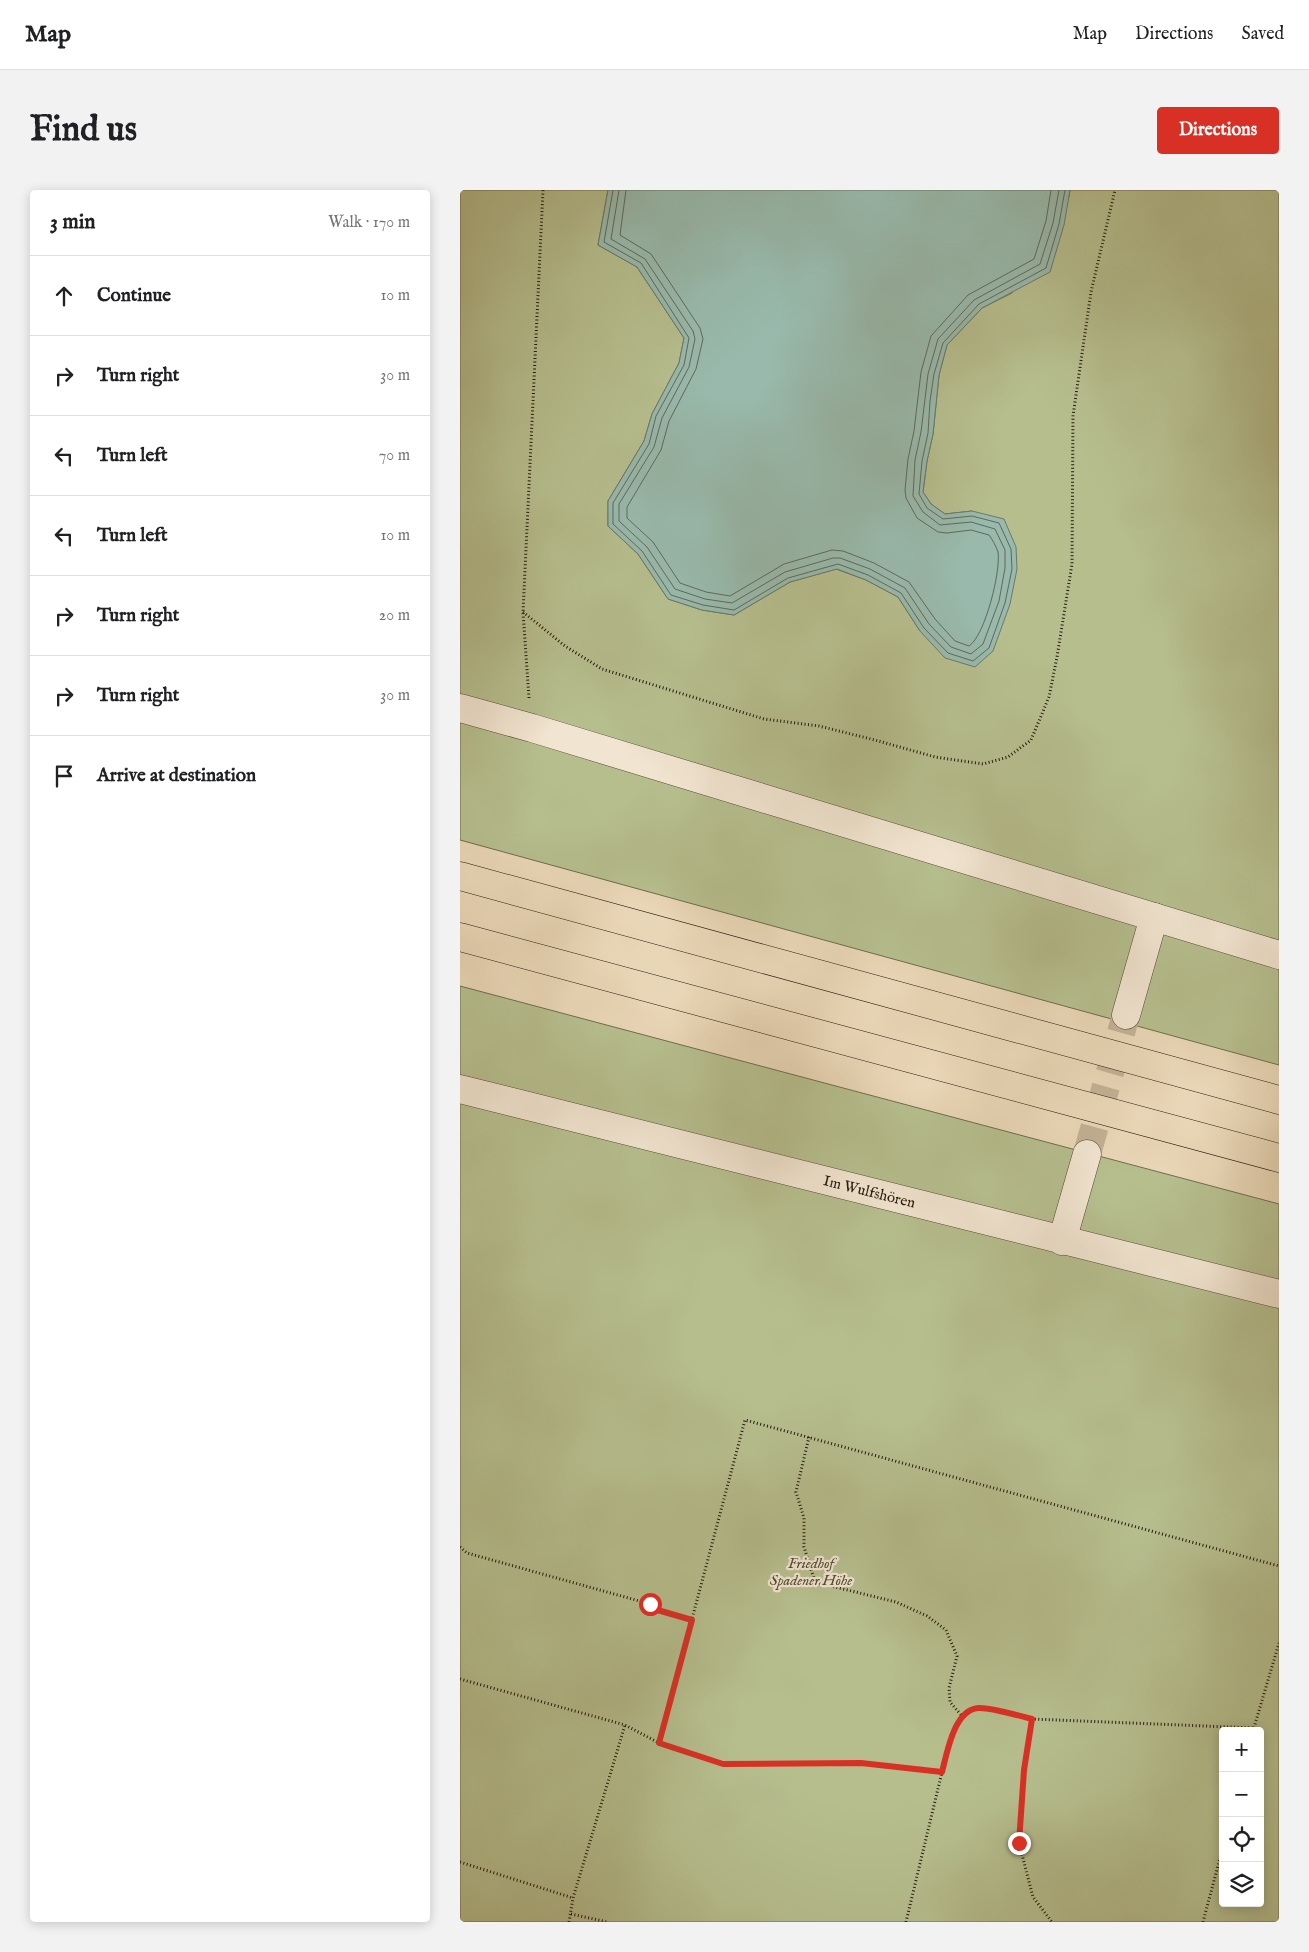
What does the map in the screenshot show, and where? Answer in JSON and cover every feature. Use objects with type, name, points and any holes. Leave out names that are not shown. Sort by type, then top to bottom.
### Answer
[{"type":"highway","points":[[460,876],[1279,1100]]},
{"type":"highway","points":[[460,937],[1279,1158]]},
{"type":"lane","points":[[460,708],[532,728],[1279,955]]},
{"type":"lane","points":[[1126,1015],[1154,918]]},
{"type":"lane","name":"Im Wulfshören","points":[[460,1089],[1279,1294]]},
{"type":"lane","points":[[1062,1241],[1087,1154]]},
{"type":"path","points":[[532,728],[523,612],[543,190]]},
{"type":"path","points":[[523,612],[565,646],[602,669],[764,719],[819,726],[935,757],[983,764],[1008,757],[1031,740],[1049,696],[1058,657],[1072,564],[1073,416],[1091,292],[1115,190]]},
{"type":"path","points":[[659,1743],[745,1420],[1279,1566]]},
{"type":"path","points":[[809,1437],[796,1492],[804,1518],[804,1548],[816,1582],[896,1602],[927,1616],[946,1630],[956,1656],[949,1688],[950,1702],[962,1716]]},
{"type":"path","points":[[460,1547],[467,1553],[650,1604],[654,1609],[692,1620]]},
{"type":"path","points":[[1254,1727],[1279,1644]]},
{"type":"path","points":[[460,1679],[625,1725],[659,1743],[723,1764],[861,1763],[942,1772]]},
{"type":"path","points":[[906,1922],[952,1735],[962,1716],[978,1708],[1032,1719],[1219,1727]]},
{"type":"path","points":[[1032,1719],[1024,1770],[1019,1843],[1033,1897],[1052,1922]]},
{"type":"path","points":[[569,1922],[573,1898],[625,1725]]},
{"type":"path","points":[[460,1862],[573,1898]]},
{"type":"path","points":[[1203,1922],[1219,1862]]},
{"type":"path","points":[[571,1914],[607,1922]]},
{"type":"green space","points":[[460,190],[608,190],[598,245],[637,267],[684,338],[679,363],[652,414],[644,441],[608,501],[608,526],[638,554],[668,599],[702,610],[734,615],[790,582],[836,569],[866,580],[898,597],[920,631],[972,511],[945,514],[931,504],[923,492],[933,434],[939,375],[947,345],[982,308],[1012,293],[1069,197],[1070,190],[1279,190],[1279,1065],[460,840]]},
{"type":"green space","name":"Friedhof Spadener Höhe","points":[[460,986],[1279,1204],[1279,1922],[460,1922]]},
{"type":"water","points":[[608,190],[1070,190],[1064,225],[1050,272],[982,308],[947,345],[939,375],[933,434],[923,492],[931,504],[945,514],[972,511],[1004,519],[1016,547],[1017,569],[1010,604],[993,651],[975,667],[945,658],[920,631],[898,597],[866,580],[837,569],[790,582],[734,615],[702,610],[668,599],[638,554],[608,526],[608,501],[644,441],[652,414],[679,363],[684,338],[637,267],[598,245]]},
{"type":"tunnel","points":[[1087,1154],[1126,1015]]},
{"type":"route","points":[[650,1604],[654,1609],[692,1620],[659,1743],[723,1764],[861,1763],[942,1772],[952,1735],[962,1716],[978,1708],[1032,1719],[1024,1770],[1019,1843]]}]
